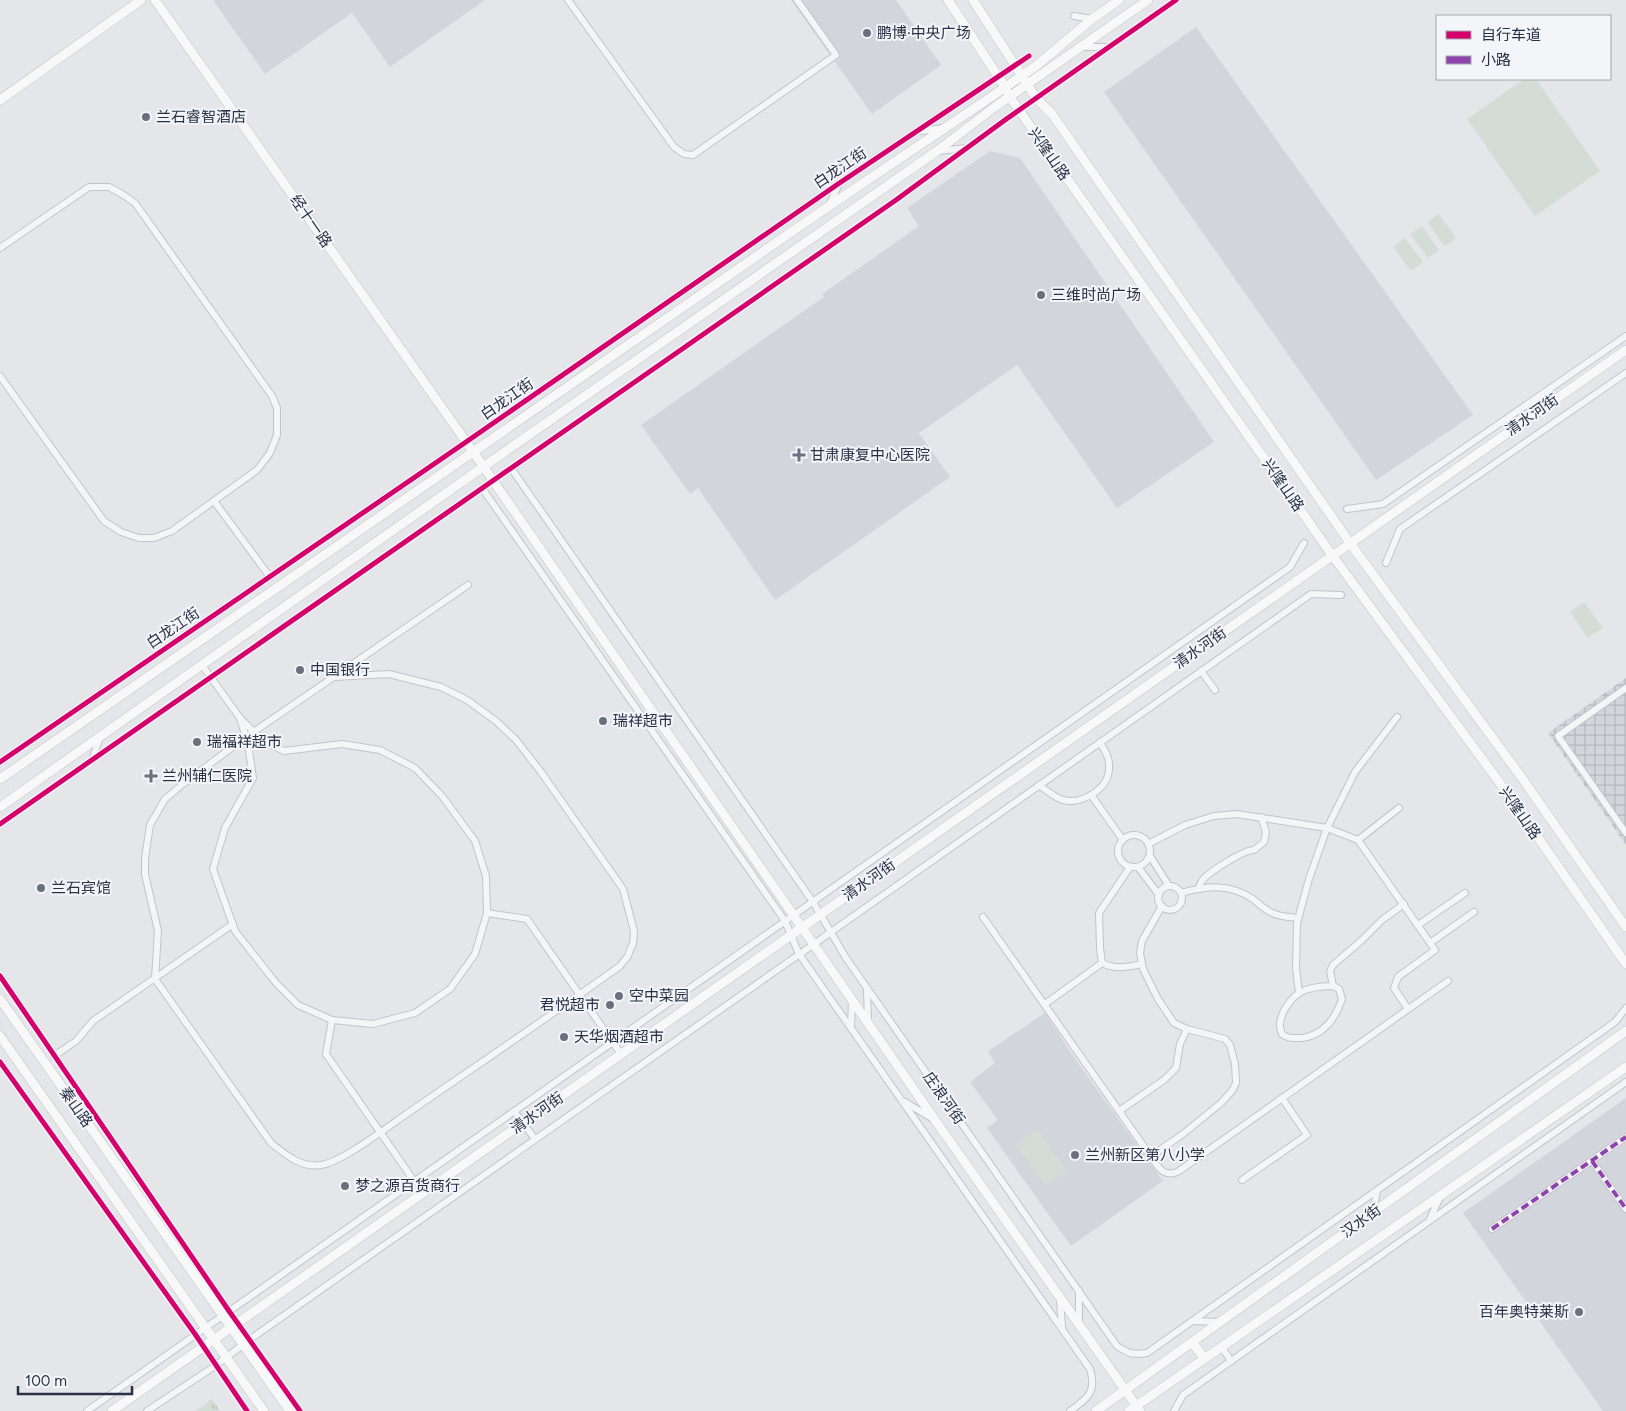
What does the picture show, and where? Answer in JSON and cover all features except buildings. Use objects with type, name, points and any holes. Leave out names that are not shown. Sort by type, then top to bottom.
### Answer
[{"type":"street","points":[[0,100],[141,0]]},
{"type":"street","name":"经十一路","points":[[155,0],[474,453],[935,1120],[1125,1391],[1135,1409]]},
{"type":"street","points":[[568,0],[674,147],[684,154],[694,155],[836,55],[797,0]]},
{"type":"street","name":"兴隆山路","points":[[948,0],[1009,96],[1332,555],[1504,790],[1626,964]]},
{"type":"street","name":"兴隆山路","points":[[973,0],[1026,84],[1036,98],[1052,114],[1350,543],[1522,778],[1626,927]]},
{"type":"street","name":"白龙江街","points":[[0,779],[829,206],[1005,87],[1119,0]]},
{"type":"street","points":[[0,807],[936,151],[1009,96],[1148,0]]},
{"type":"street","points":[[1074,16],[1092,19]]},
{"type":"street","points":[[1081,48],[1110,47]]},
{"type":"street","name":"白龙江街","points":[[0,762],[838,184],[1029,56]]},
{"type":"street","points":[[918,132],[945,127]]},
{"type":"street","points":[[936,151],[967,148]]},
{"type":"street","points":[[829,206],[838,184]]},
{"type":"street","points":[[0,248],[89,187],[109,187],[122,194],[135,203],[272,396],[277,408],[277,434],[270,454],[258,470],[172,531],[154,538],[139,538],[121,532],[104,521],[0,376]]},
{"type":"street","points":[[1347,509],[1384,504],[1626,336]]},
{"type":"street","name":"清水河街","points":[[112,1411],[1626,350]]},
{"type":"street","points":[[1386,563],[1400,529],[1626,372]]},
{"type":"street","name":"庄浪河街","points":[[511,468],[813,902],[846,958],[1117,1346],[1136,1355],[1147,1353],[1192,1321]]},
{"type":"street","points":[[482,488],[785,921],[799,954],[1090,1368],[1093,1382],[1091,1390],[1084,1401],[1070,1411]]},
{"type":"street","points":[[214,501],[270,577]]},
{"type":"street","points":[[87,1411],[1290,567],[1304,543]]},
{"type":"street","points":[[334,677],[390,674],[441,687],[467,700],[489,716],[516,740],[541,772],[623,889],[634,937],[628,956],[620,966],[580,995],[334,1162],[322,1165],[309,1165],[297,1162],[271,1143],[155,979],[158,931],[144,874],[150,825],[164,799],[246,737],[254,732],[334,677],[468,586]]},
{"type":"street","points":[[147,1411],[226,1358],[243,1344],[1310,594],[1341,595]]},
{"type":"street","points":[[202,665],[240,718],[262,740],[284,751],[342,744],[380,750],[415,768],[442,796],[475,841],[486,876],[487,913],[475,954],[450,989],[415,1013],[374,1024],[332,1020],[298,1005],[276,983],[236,931],[214,869],[226,828],[253,778],[246,737],[240,718]]},
{"type":"street","points":[[1201,671],[1215,690]]},
{"type":"street","points":[[1626,688],[1558,736],[1626,833]]},
{"type":"street","points":[[1299,993],[1296,968],[1298,918],[1327,828],[1355,772],[1397,717]]},
{"type":"street","points":[[92,760],[100,737]]},
{"type":"street","points":[[1039,785],[1061,800],[1074,802],[1091,795],[1104,782],[1110,769],[1109,758],[1100,742]]},
{"type":"street","points":[[1091,795],[1123,840]]},
{"type":"street","points":[[1358,840],[1399,808]]},
{"type":"street","points":[[1148,844],[1185,825],[1214,816],[1237,814],[1327,828],[1358,840],[1436,950],[1398,977],[1394,988],[1408,1009]]},
{"type":"street","points":[[1198,888],[1202,879],[1237,856],[1249,849],[1254,850],[1264,842],[1266,832],[1261,817]]},
{"type":"street","points":[[1150,856],[1145,863],[1138,867],[1130,867],[1123,862],[1119,855],[1119,847],[1123,840],[1135,836],[1143,838],[1148,844],[1150,856],[1170,886]]},
{"type":"street","points":[[1102,963],[1099,913],[1130,867]]},
{"type":"street","points":[[1138,867],[1159,895],[1162,906],[1168,909],[1175,909],[1182,901],[1181,893],[1177,888],[1170,886],[1163,889],[1159,895]]},
{"type":"street","points":[[1181,893],[1213,886],[1238,891],[1274,914],[1298,918]]},
{"type":"street","points":[[1418,926],[1466,893]]},
{"type":"street","points":[[1333,986],[1330,971],[1333,964],[1362,940],[1382,920],[1404,904]]},
{"type":"street","points":[[1151,1156],[1183,1134],[1221,1103],[1232,1091],[1236,1083],[1235,1064],[1230,1045],[1225,1039],[1187,1029],[1174,1023],[1158,999],[1142,964],[1140,953],[1142,941],[1162,906]]},
{"type":"street","points":[[1430,943],[1474,912]]},
{"type":"street","points":[[487,913],[527,919],[621,1054]]},
{"type":"street","points":[[983,917],[1151,1156],[1162,1170],[1170,1174],[1177,1173],[1448,981]]},
{"type":"street","points":[[54,1056],[76,1041],[93,1021],[233,924]]},
{"type":"street","points":[[1102,963],[1122,968],[1142,964]]},
{"type":"street","points":[[1045,1004],[1102,963]]},
{"type":"street","points":[[1333,986],[1339,989],[1342,998],[1330,1023],[1322,1030],[1312,1036],[1290,1038],[1282,1034],[1280,1024],[1284,1011],[1299,993],[1318,987],[1333,986]]},
{"type":"street","points":[[867,988],[868,1021]]},
{"type":"street","points":[[851,1028],[852,998]]},
{"type":"street","name":"秦山路","points":[[0,999],[290,1411]]},
{"type":"street","points":[[1192,1321],[1615,1022],[1626,1008]]},
{"type":"street","points":[[332,1020],[326,1054],[414,1182]]},
{"type":"street","points":[[1119,1111],[1164,1080],[1176,1068],[1180,1044],[1187,1029]]},
{"type":"street","name":"汉水街","points":[[1096,1411],[1626,1031]]},
{"type":"street","name":"秦山路","points":[[0,1036],[264,1411]]},
{"type":"street","name":"汉水街","points":[[1135,1409],[1221,1346],[1626,1067]]},
{"type":"street","points":[[1174,1411],[1183,1395],[1626,1082]]},
{"type":"street","points":[[1242,1180],[1307,1135],[1282,1098]]},
{"type":"street","points":[[902,1100],[935,1120]]},
{"type":"street","points":[[514,1111],[535,1139]]},
{"type":"street","points":[[1492,1229],[1626,1137]]},
{"type":"street","points":[[1592,1161],[1626,1209]]},
{"type":"street","points":[[1373,1213],[1377,1191]]},
{"type":"street","points":[[1430,1221],[1441,1195]]},
{"type":"street","points":[[1079,1291],[1079,1325]]},
{"type":"street","points":[[1060,1298],[1062,1329]]},
{"type":"street","points":[[1192,1321],[1221,1322]]},
{"type":"street","points":[[1192,1342],[1204,1358]]},
{"type":"street","points":[[1221,1346],[1231,1361]]},
{"type":"shaded area","points":[[213,0],[485,0],[390,67],[352,13],[265,74]]},
{"type":"shaded area","name":"鹏博·中央广场","points":[[791,0],[896,0],[941,65],[872,114]]},
{"type":"shaded area","points":[[1196,27],[1473,415],[1376,480],[1104,92]]},
{"type":"shaded area","points":[[990,151],[1020,158],[1214,442],[1117,508],[1017,365],[919,433],[950,477],[775,600],[698,488],[690,494],[641,425],[824,297],[822,294],[919,226],[907,208]]},
{"type":"shaded area","points":[[1626,678],[1626,845],[1548,733]]},
{"type":"shaded area","name":"兰州新区第八小学","points":[[1045,1013],[1078,1063],[1163,1181],[1071,1246],[987,1128],[998,1120],[970,1082],[995,1063],[988,1051]]},
{"type":"shaded area","name":"百年奥特莱斯","points":[[1626,1098],[1626,1411],[1603,1411],[1463,1213]]},
{"type":"green space","points":[[1523,80],[1537,80],[1600,171],[1535,216],[1467,119]]},
{"type":"green space","points":[[1439,214],[1456,238],[1445,246],[1427,222]]},
{"type":"green space","points":[[1422,226],[1439,250],[1428,258],[1410,234]]},
{"type":"green space","points":[[1405,238],[1423,262],[1411,271],[1393,247]]},
{"type":"green space","points":[[1584,602],[1603,628],[1588,638],[1570,612]]},
{"type":"green space","points":[[1038,1130],[1066,1171],[1045,1185],[1016,1145]]},
{"type":"green space","points":[[212,1399],[220,1411],[195,1411]]},
{"type":"marked path","points":[[1492,1229],[1626,1137]]},
{"type":"marked path","points":[[1592,1161],[1626,1209]]},
{"type":"cycle path","points":[[0,824],[896,200],[1005,120],[1176,0]]},
{"type":"cycle path","points":[[0,762],[838,184],[1029,56]]},
{"type":"cycle path","points":[[0,976],[229,1311],[300,1411]]},
{"type":"cycle path","points":[[0,1062],[195,1334],[247,1411]]},
{"type":"place","name":"鹏博·中央广场","points":[[867,33]]},
{"type":"place","name":"兰石睿智酒店","points":[[146,117]]},
{"type":"place","name":"三维时尚广场","points":[[1041,295]]},
{"type":"place","name":"甘肃康复中心医院","points":[[799,455]]},
{"type":"place","name":"中国银行","points":[[300,670]]},
{"type":"place","name":"瑞祥超市","points":[[603,721]]},
{"type":"place","name":"瑞福祥超市","points":[[197,742]]},
{"type":"place","name":"兰州辅仁医院","points":[[151,776]]},
{"type":"place","name":"兰石宾馆","points":[[41,888]]},
{"type":"place","name":"空中菜园","points":[[619,996]]},
{"type":"place","name":"君悦超市","points":[[610,1005]]},
{"type":"place","name":"天华烟酒超市","points":[[564,1037]]},
{"type":"place","name":"兰州新区第八小学","points":[[1075,1155]]},
{"type":"place","name":"梦之源百货商行","points":[[345,1186]]},
{"type":"place","name":"百年奥特莱斯","points":[[1579,1312]]}]
